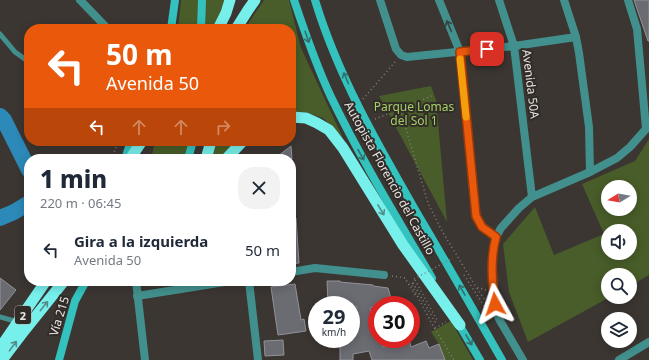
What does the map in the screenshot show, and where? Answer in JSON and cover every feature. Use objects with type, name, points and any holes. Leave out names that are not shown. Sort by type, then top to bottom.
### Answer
[{"type":"highway","points":[[221,24],[230,0]]},
{"type":"highway","points":[[239,24],[255,0]]},
{"type":"highway","points":[[296,117],[306,118],[329,130],[343,148],[403,245],[457,321]]},
{"type":"highway","points":[[231,154],[238,146]]},
{"type":"highway","name":"2","points":[[0,348],[43,286]]},
{"type":"highway","name":"2","points":[[2,360],[60,286]]},
{"type":"main road","points":[[172,24],[175,0]]},
{"type":"main road","points":[[201,24],[202,0]]},
{"type":"main road","name":"Autopista Florencio del Castillo","points":[[294,0],[309,44],[325,82],[359,151],[387,202],[480,360]]},
{"type":"main road","name":"Autopista Florencio del Castillo","points":[[315,0],[322,21],[358,105],[381,150],[502,360]]},
{"type":"main road","name":"Vía 215","points":[[59,360],[75,301],[83,286]]},
{"type":"street","points":[[80,0],[103,24]]},
{"type":"street","points":[[380,0],[396,49],[404,56],[460,52],[576,37]]},
{"type":"street","points":[[439,0],[460,52],[476,216],[482,227],[496,237]]},
{"type":"street","name":"Avenida 50A","points":[[499,0],[514,46],[532,196]]},
{"type":"street","points":[[564,0],[576,37],[579,53],[588,127],[590,172]]},
{"type":"street","points":[[523,360],[499,319],[495,304],[492,262],[496,237],[507,220],[532,196],[590,172],[617,158],[625,153],[648,128],[637,29],[628,0]]},
{"type":"street","points":[[296,271],[315,268],[384,275]]},
{"type":"street","points":[[136,286],[145,360]]},
{"type":"street","points":[[137,296],[200,286]]},
{"type":"street","points":[[249,286],[258,360]]},
{"type":"street","points":[[624,359],[649,342]]},
{"type":"lane","points":[[0,34],[15,52],[24,58]]},
{"type":"lane","points":[[0,317],[18,322]]},
{"type":"path","points":[[358,105],[404,56]]},
{"type":"path","points":[[367,123],[434,95]]},
{"type":"path","points":[[400,108],[428,203],[442,231],[487,304]]},
{"type":"path","points":[[417,296],[411,284],[413,283],[435,322],[437,320],[414,279],[453,258]]},
{"type":"path","points":[[462,272],[488,312],[491,309]]},
{"type":"path","points":[[384,275],[405,278],[417,296]]},
{"type":"path","points":[[476,287],[494,293]]},
{"type":"path","points":[[420,301],[454,360]]},
{"type":"path","points":[[435,328],[457,321]]},
{"type":"green space","points":[[181,0],[225,0],[216,24],[179,24]]},
{"type":"green space","points":[[264,0],[289,0],[295,24],[248,24]]},
{"type":"green space","points":[[296,28],[301,48],[343,138],[323,118],[305,112],[296,112]]},
{"type":"green space","name":"Parque Lomas del Sol 1","points":[[431,86],[436,100],[447,222],[379,96]]},
{"type":"green space","points":[[649,139],[649,275],[637,282],[637,268],[601,268],[601,302],[528,342],[509,292],[503,244],[535,207],[554,255],[601,235],[601,260],[637,260],[637,224],[601,224],[601,227],[582,184],[635,161]]},
{"type":"green space","points":[[154,146],[190,146],[187,154],[152,154]]},
{"type":"green space","points":[[214,146],[235,146],[227,154],[212,154]]},
{"type":"green space","points":[[451,321],[473,360],[445,360],[439,344],[431,332]]},
{"type":"building","points":[[634,0],[649,0],[649,41],[648,41]]},
{"type":"building","points":[[291,146],[292,154],[281,154]]},
{"type":"building","points":[[296,218],[299,263],[296,263]]},
{"type":"building","points":[[0,278],[16,290],[0,310]]},
{"type":"building","points":[[327,281],[340,281],[388,288],[390,296],[368,296],[368,348],[420,348],[420,343],[426,341],[429,348],[439,344],[445,360],[372,360],[369,351],[353,354],[353,360],[340,360],[340,348],[360,348],[360,296],[328,296]]},
{"type":"building","points":[[295,286],[301,320],[304,319],[306,331],[278,335],[271,287]]},
{"type":"building","points":[[283,340],[284,355],[265,356],[264,341]]},
{"type":"waterway","points":[[0,116],[4,120],[24,160]]},
{"type":"waterway","points":[[0,218],[24,206]]},
{"type":"slow traffic","points":[[460,59],[466,117]]},
{"type":"route","points":[[487,49],[460,52],[476,216],[482,227],[496,237],[492,262],[495,304]]}]
